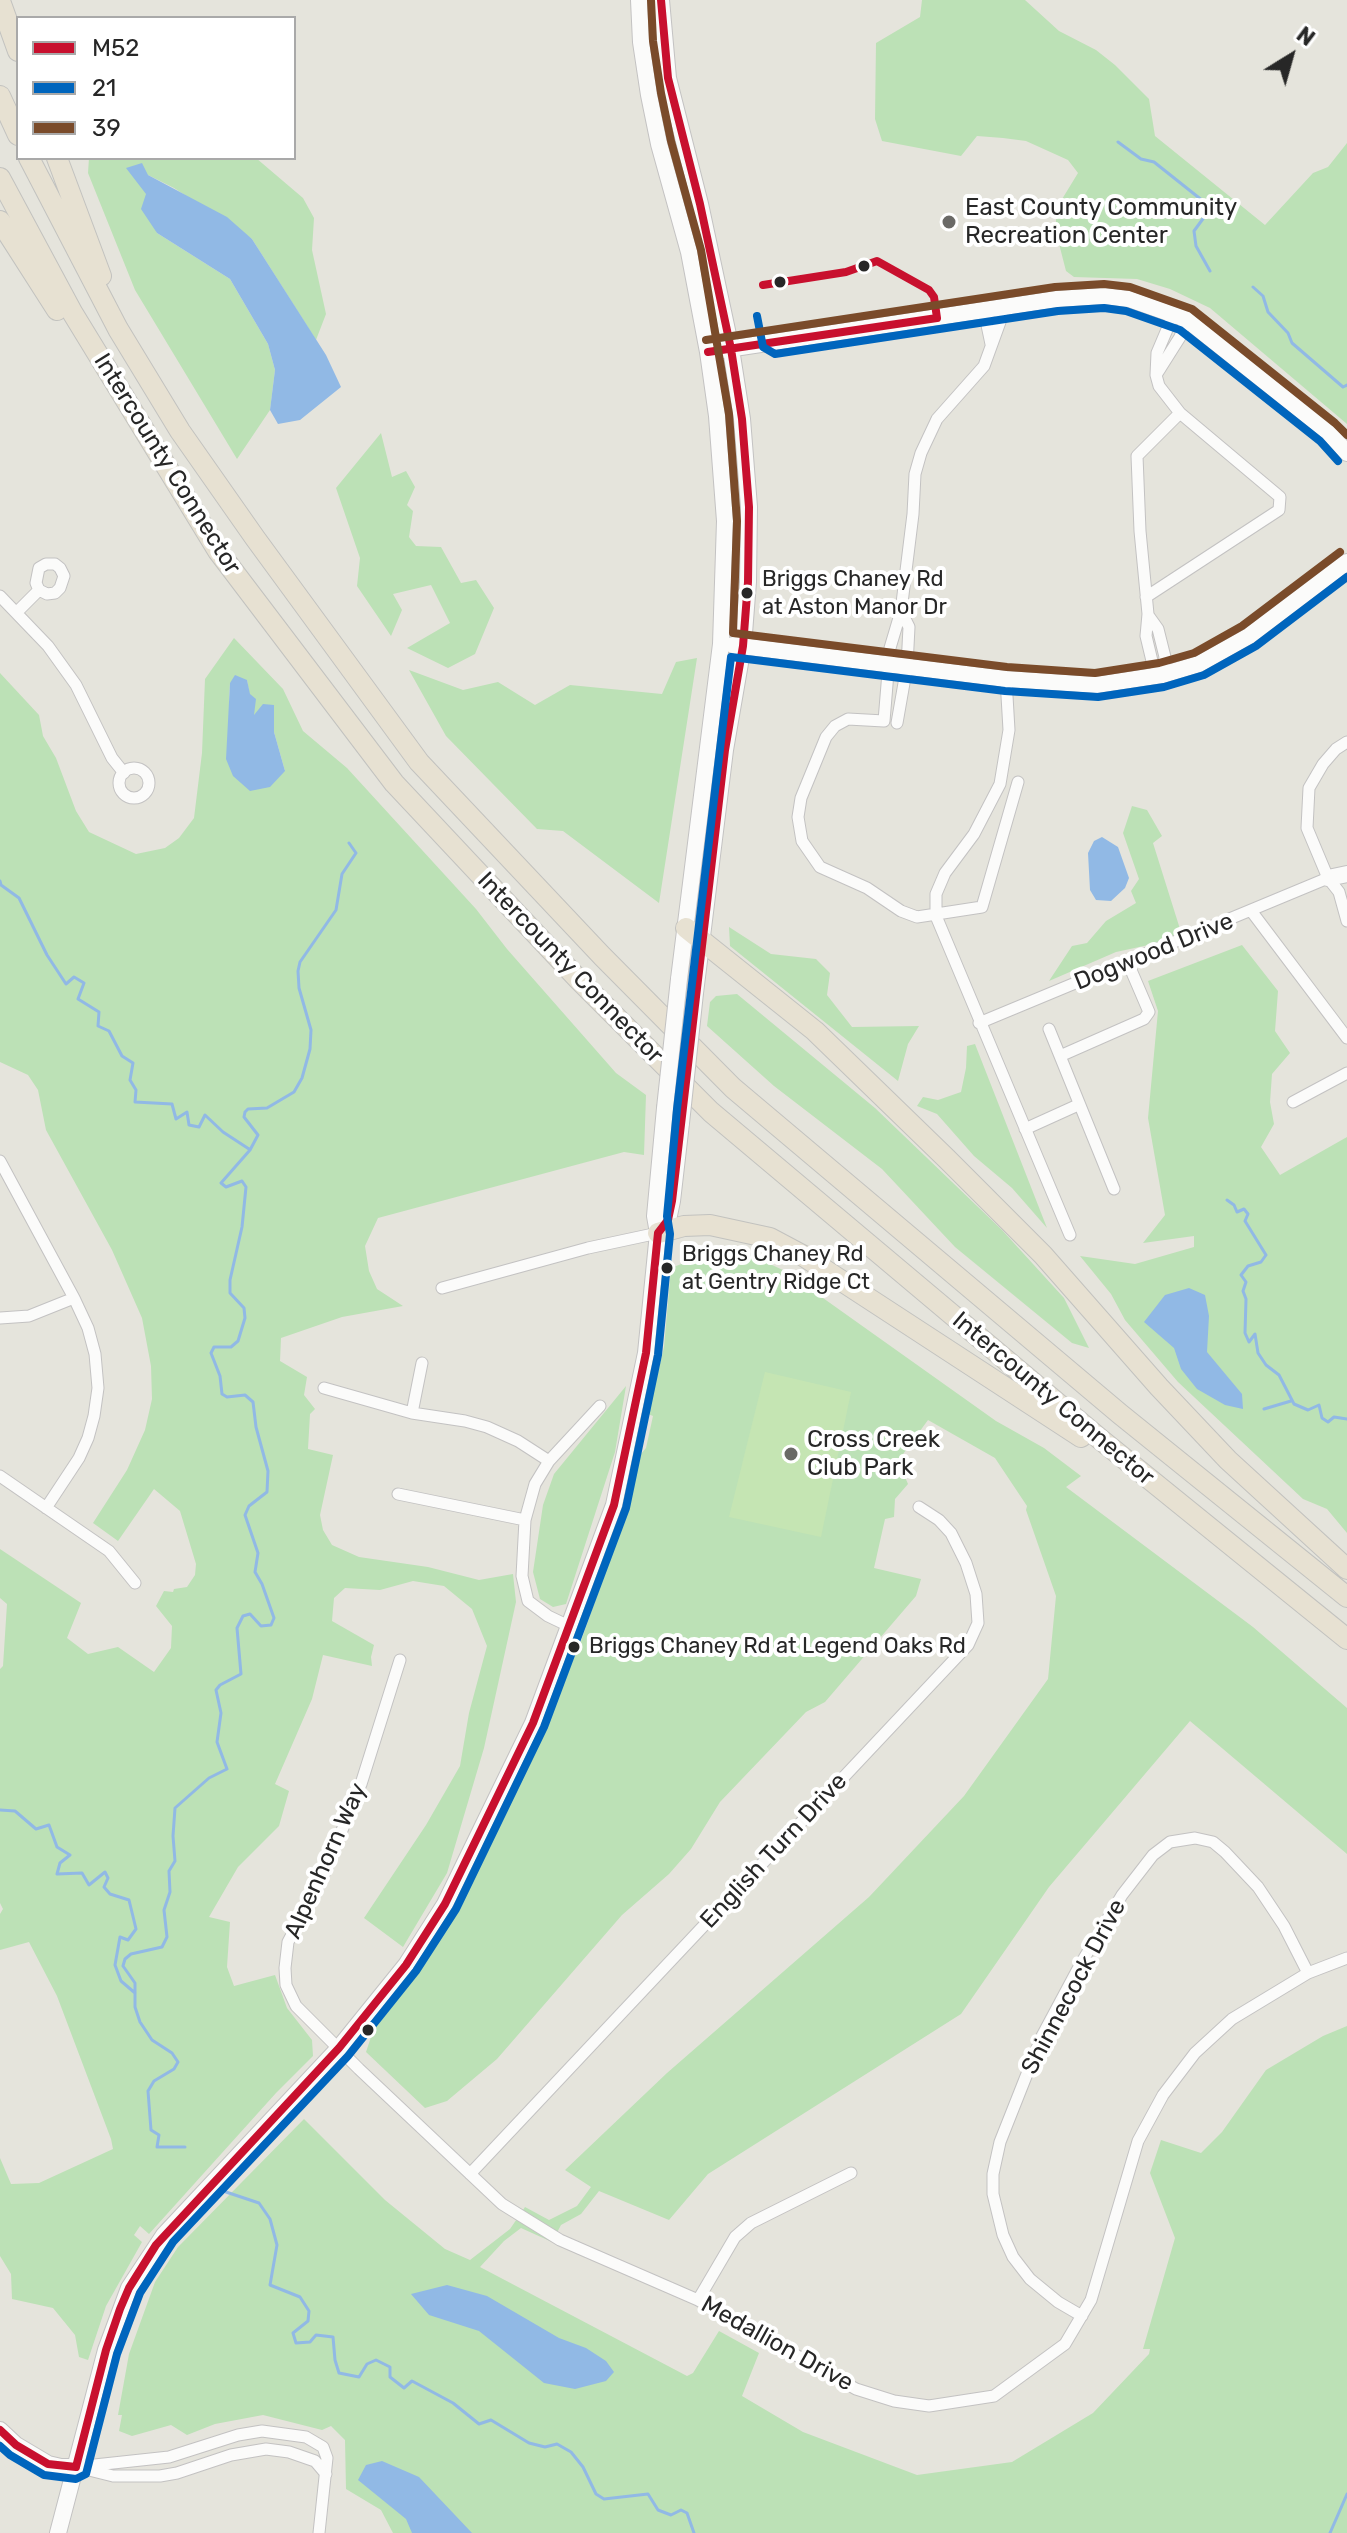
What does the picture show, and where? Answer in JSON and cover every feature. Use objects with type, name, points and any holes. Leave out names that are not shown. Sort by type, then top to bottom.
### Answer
[{"type":"highway","points":[[0,1],[16,45]]},
{"type":"highway","points":[[0,96],[16,131]]},
{"type":"highway","name":"Intercounty Connector","points":[[30,160],[118,329],[197,455],[419,762],[602,956],[733,1088],[1132,1424],[1347,1597]]},
{"type":"highway","points":[[58,160],[118,329]]},
{"type":"highway","name":"Intercounty Connector","points":[[0,178],[72,312],[218,551],[394,783],[578,979],[711,1112],[1347,1639]]},
{"type":"highway","points":[[0,221],[58,312],[153,448]]},
{"type":"highway","points":[[694,934],[815,1031],[947,1159],[1043,1255],[1228,1460],[1347,1569]]},
{"type":"highway","points":[[658,1233],[684,1226],[710,1225],[740,1230],[781,1244],[1172,1497]]},
{"type":"main road","points":[[639,0],[641,42],[649,95],[659,144],[689,252],[708,352],[717,416],[725,521],[721,644],[694,934],[695,993],[672,1201],[668,1220],[658,1233]]},
{"type":"main road","points":[[58,2533],[106,2350],[129,2288],[164,2235],[339,2048],[406,1965],[445,1904],[533,1723],[614,1505],[646,1353],[658,1233],[655,1216],[679,979],[694,934],[743,646],[748,582],[749,507],[742,419],[731,349],[700,204],[668,78],[661,0]]},
{"type":"main road","points":[[708,352],[1057,299],[1104,296],[1129,299],[1180,316],[1328,432],[1347,453]]},
{"type":"main road","points":[[721,644],[1006,679],[1096,685],[1162,675],[1199,664],[1249,636],[1347,562]]},
{"type":"main road","points":[[1328,878],[1347,874]]},
{"type":"main road","points":[[0,2430],[16,2445],[48,2464],[76,2467]]},
{"type":"street","points":[[1002,308],[984,366],[937,419],[921,453],[915,474],[901,611],[890,648],[884,721],[848,719],[835,726],[826,737],[801,798],[798,817],[802,841],[820,867],[867,888],[901,911],[917,917],[982,907],[1018,782]]},
{"type":"street","points":[[984,311],[991,344]]},
{"type":"street","points":[[1146,597],[1279,510],[1280,497],[1180,413],[1159,386],[1157,353],[1180,316]]},
{"type":"street","points":[[1162,675],[1165,657],[1158,629],[1148,614],[1146,597],[1137,456],[1180,413]]},
{"type":"street","points":[[17,612],[39,590]]},
{"type":"street","points":[[0,596],[48,646],[76,685],[112,758],[124,773]]},
{"type":"street","points":[[897,723],[907,666],[909,627],[901,611]]},
{"type":"street","points":[[1006,679],[1009,730],[1000,784],[974,834],[945,873],[936,894],[936,916],[1070,1235]]},
{"type":"street","points":[[1347,742],[1323,764],[1309,788],[1307,828],[1328,878],[1339,892],[1347,921]]},
{"type":"street","name":"Dogwood Drive","points":[[979,1023],[1328,878]]},
{"type":"street","points":[[1252,912],[1347,1038]]},
{"type":"street","points":[[1060,1056],[1144,1019],[1149,1012],[1128,963]]},
{"type":"street","points":[[1049,1029],[1114,1189]]},
{"type":"street","points":[[1293,1102],[1347,1073]]},
{"type":"street","points":[[1025,1129],[1078,1105]]},
{"type":"street","points":[[0,1161],[74,1298],[88,1328],[95,1354],[98,1388],[94,1416],[79,1458],[46,1508]]},
{"type":"street","points":[[442,1288],[588,1248],[658,1233]]},
{"type":"street","points":[[0,1318],[29,1316],[74,1298]]},
{"type":"street","points":[[412,1413],[422,1363]]},
{"type":"street","points":[[324,1388],[412,1413],[487,1427],[518,1441],[549,1461]]},
{"type":"street","points":[[571,1627],[548,1616],[528,1601],[522,1576],[525,1520],[535,1484],[549,1461],[600,1406]]},
{"type":"street","points":[[0,1476],[109,1551],[135,1583]]},
{"type":"street","points":[[398,1494],[525,1520]]},
{"type":"street","name":"English Turn Drive","points":[[470,2174],[968,1645],[978,1623],[976,1594],[966,1563],[951,1533],[939,1520],[919,1507]]},
{"type":"street","name":"Alpenhorn Way","points":[[339,2048],[296,2006],[286,1985],[288,1942],[324,1874],[361,1784],[400,1660]]},
{"type":"street","name":"Shinnecock Drive","points":[[1082,2316],[1058,2302],[1030,2279],[1013,2257],[1003,2235],[993,2194],[993,2174],[1000,2142],[1042,2036],[1122,1895],[1153,1855],[1170,1842],[1195,1838],[1213,1842],[1258,1887],[1284,1926],[1308,1973]]},
{"type":"street","name":"Medallion Drive","points":[[339,2048],[502,2204],[560,2240],[698,2300],[856,2389],[894,2401],[929,2406],[994,2396],[1065,2344],[1091,2300],[1138,2141],[1163,2095],[1195,2053],[1232,2019],[1308,1973],[1347,1958]]},
{"type":"street","points":[[698,2300],[735,2237],[751,2223],[851,2173]]},
{"type":"street","points":[[76,2467],[169,2457],[238,2435],[262,2431],[306,2437],[323,2447],[327,2458],[319,2533]]},
{"type":"street","points":[[76,2467],[101,2474],[138,2477],[177,2473],[231,2455],[266,2449],[289,2452],[315,2461],[326,2474]]},
{"type":"street","points":[[137,2459],[138,2477]]},
{"type":"green space","points":[[922,0],[1025,0],[1059,31],[1096,50],[1115,65],[1149,99],[1155,136],[1265,225],[1313,173],[1328,167],[1347,143],[1347,424],[1210,308],[1170,289],[1137,279],[1074,277],[1066,271],[1056,232],[1056,209],[1078,173],[1068,160],[1026,141],[1003,138],[977,136],[961,156],[882,141],[875,119],[876,43],[920,17]]},
{"type":"green space","points":[[89,160],[258,160],[303,198],[314,218],[312,250],[326,314],[316,340],[252,239],[174,188],[148,175],[146,194],[157,233],[230,279],[268,344],[275,370],[270,410],[237,459],[135,290],[88,173]]},
{"type":"green space","points":[[381,433],[392,477],[406,471],[415,487],[407,505],[413,511],[409,537],[416,546],[441,547],[461,583],[476,580],[494,608],[475,654],[448,668],[407,648],[450,623],[431,585],[393,594],[402,610],[391,636],[357,586],[360,558],[336,488]]},
{"type":"green space","points":[[234,638],[283,689],[303,731],[347,768],[476,909],[616,1073],[646,1095],[644,1155],[624,1152],[378,1218],[365,1246],[369,1271],[377,1289],[403,1306],[342,1317],[281,1338],[280,1361],[307,1377],[304,1395],[315,1409],[310,1414],[308,1449],[333,1455],[320,1515],[323,1530],[332,1545],[359,1557],[428,1567],[479,1580],[513,1574],[516,1602],[484,1748],[447,1873],[403,1947],[364,1918],[426,1825],[460,1766],[469,1713],[487,1646],[472,1609],[444,1586],[413,1581],[380,1590],[345,1588],[334,1598],[332,1621],[374,1645],[372,1666],[323,1655],[312,1699],[275,1784],[289,1791],[279,1826],[238,1867],[209,1917],[230,1922],[227,1967],[234,1986],[275,1975],[287,2008],[312,2040],[313,2056],[149,2234],[140,2226],[134,2235],[142,2242],[106,2306],[88,2360],[79,2357],[75,2335],[53,2308],[12,2299],[11,2274],[0,2256],[0,2158],[11,2184],[39,2183],[113,2149],[57,1996],[29,1942],[0,1950],[0,1914],[3,1909],[0,1903],[0,1669],[3,1666],[7,1604],[0,1598],[0,1549],[81,1603],[67,1638],[88,1654],[118,1647],[154,1672],[171,1648],[172,1626],[156,1606],[164,1591],[173,1592],[174,1589],[187,1587],[195,1575],[196,1564],[180,1511],[154,1489],[118,1541],[93,1523],[127,1470],[145,1430],[152,1399],[151,1366],[142,1318],[112,1250],[46,1130],[38,1090],[28,1075],[0,1062],[0,673],[39,715],[43,736],[56,758],[76,811],[89,832],[136,854],[165,848],[179,838],[194,818],[202,753],[205,679]],"holes":[[[247,680],[253,716],[274,706],[274,732],[285,771],[229,701],[230,683]]]},
{"type":"green space","points":[[697,658],[659,903],[563,831],[537,829],[446,736],[409,670],[463,690],[498,682],[535,705],[570,685],[662,694],[676,662]]},
{"type":"green space","points":[[1132,806],[1147,810],[1162,836],[1153,843],[1180,929],[1167,941],[1116,952],[1049,981],[1072,946],[1087,943],[1106,921],[1136,903],[1131,891],[1139,879],[1123,833]]},
{"type":"green space","points":[[729,927],[771,954],[816,959],[830,973],[827,995],[852,1027],[919,1026],[908,1044],[898,1081],[730,946]]},
{"type":"green space","points":[[1242,945],[1278,991],[1275,1031],[1290,1053],[1272,1074],[1270,1102],[1274,1124],[1261,1147],[1280,1175],[1347,1137],[1347,1533],[1327,1509],[1303,1499],[1178,1382],[1125,1320],[1111,1294],[1080,1256],[1135,1264],[1194,1247],[1194,1236],[1143,1243],[1165,1215],[1148,1118],[1158,1011],[1148,981]]},
{"type":"green space","points":[[737,994],[875,1108],[1002,1230],[1064,1298],[1089,1348],[1072,1343],[955,1247],[882,1169],[774,1086],[707,1026],[710,1002],[716,996]]},
{"type":"green space","points":[[975,1044],[1047,1228],[1012,1188],[974,1156],[937,1114],[917,1106],[923,1097],[938,1100],[961,1092],[967,1046]]},
{"type":"green space","points":[[725,1251],[744,1252],[785,1271],[996,1421],[1044,1448],[1081,1476],[1066,1487],[1253,1627],[1347,1708],[1347,1854],[1190,1721],[1049,1887],[961,2014],[708,2174],[669,2220],[599,2191],[581,2214],[561,2225],[552,2242],[521,2228],[480,2267],[687,2376],[693,2373],[719,2331],[759,2353],[742,2396],[803,2432],[917,2475],[1012,2462],[1093,2413],[1149,2354],[1150,2349],[1143,2349],[1175,2238],[1150,2173],[1161,2140],[1201,2153],[1222,2132],[1266,2070],[1323,2036],[1347,2026],[1347,2533],[393,2533],[381,2510],[346,2489],[345,2440],[331,2426],[322,2430],[263,2415],[215,2424],[187,2435],[171,2425],[132,2436],[119,2431],[122,2415],[118,2415],[129,2354],[155,2282],[178,2247],[304,2119],[385,2200],[445,2249],[470,2260],[510,2229],[525,2207],[549,2220],[577,2206],[591,2187],[565,2170],[667,2073],[869,1897],[964,1796],[1048,1679],[1056,1596],[1027,1506],[995,1458],[928,1420],[898,1461],[908,1484],[895,1499],[894,1517],[885,1519],[874,1568],[921,1579],[916,1596],[825,1702],[806,1712],[720,1802],[691,1849],[669,1874],[622,1915],[497,2059],[447,2101],[425,2108],[366,2052],[373,2031],[426,1962],[457,1909],[549,1717],[581,1641],[619,1533],[640,1455],[646,1448],[653,1416],[648,1414],[664,1347],[671,1268],[707,1254],[711,1256]]},
{"type":"green space","name":"Cross Creek Club Park","points":[[765,1372],[851,1392],[821,1537],[729,1517]]},
{"type":"green space","points":[[626,1386],[615,1452],[566,1604],[553,1607],[540,1599],[533,1572],[543,1505],[554,1474]]},
{"type":"water","points":[[142,163],[148,175],[227,217],[252,239],[326,355],[341,387],[300,420],[278,424],[270,410],[275,370],[268,344],[230,279],[157,233],[141,209],[146,194],[126,168]]},
{"type":"water","points":[[235,675],[247,680],[250,694],[256,699],[254,715],[263,704],[274,705],[274,732],[285,771],[270,787],[250,791],[233,776],[226,759],[230,683]]},
{"type":"water","points":[[1102,837],[1118,847],[1129,878],[1125,888],[1111,901],[1096,900],[1090,890],[1088,853],[1094,841]]},
{"type":"water","points":[[1189,1288],[1205,1295],[1209,1316],[1207,1352],[1242,1394],[1243,1409],[1225,1405],[1197,1389],[1181,1369],[1174,1348],[1144,1322],[1165,1295]]},
{"type":"water","points":[[447,2285],[487,2296],[559,2338],[586,2348],[606,2361],[614,2372],[606,2381],[575,2389],[544,2383],[479,2331],[429,2315],[411,2294]]},
{"type":"water","points":[[382,2461],[419,2477],[472,2533],[412,2533],[406,2519],[358,2480],[366,2465]]},
{"type":"waterway","points":[[1118,142],[1141,159],[1154,162],[1203,201],[1205,216],[1194,231],[1196,246],[1210,271]]},
{"type":"waterway","points":[[1253,287],[1263,296],[1268,312],[1288,333],[1292,343],[1343,387],[1347,385]]},
{"type":"waterway","points":[[185,2147],[157,2147],[159,2135],[151,2130],[148,2091],[154,2081],[174,2069],[178,2062],[172,2053],[152,2040],[140,2022],[135,2007],[135,1983],[123,1966],[131,1954],[162,1947],[167,1937],[164,1910],[170,1892],[169,1871],[175,1861],[175,1808],[209,1778],[227,1769],[217,1742],[221,1713],[216,1690],[241,1674],[237,1628],[243,1616],[250,1614],[261,1626],[271,1625],[274,1618],[255,1572],[258,1553],[245,1515],[249,1506],[267,1492],[268,1471],[253,1402],[245,1395],[227,1397],[222,1394],[220,1376],[211,1353],[214,1347],[231,1347],[238,1341],[245,1318],[244,1308],[230,1293],[230,1280],[242,1227],[246,1187],[242,1181],[226,1187],[221,1183],[250,1150],[258,1135],[244,1117],[245,1112],[248,1109],[267,1108],[294,1092],[302,1078],[310,1049],[311,1030],[299,988],[298,971],[300,962],[336,910],[342,874],[356,853],[349,843]]},
{"type":"waterway","points":[[0,881],[19,898],[47,955],[66,984],[74,977],[84,983],[78,999],[99,1012],[98,1026],[109,1031],[122,1056],[133,1063],[130,1080],[136,1090],[135,1102],[172,1104],[176,1119],[187,1112],[189,1125],[199,1127],[205,1115],[223,1132],[249,1149]]},
{"type":"waterway","points":[[1227,1200],[1237,1212],[1244,1209],[1248,1214],[1245,1221],[1266,1255],[1261,1262],[1248,1266],[1241,1275],[1246,1282],[1243,1291],[1246,1299],[1245,1333],[1249,1342],[1255,1334],[1258,1353],[1266,1365],[1279,1375],[1294,1404],[1308,1410],[1319,1405],[1322,1418],[1328,1422],[1334,1417],[1347,1419]]},
{"type":"waterway","points":[[1264,1409],[1291,1401]]},
{"type":"waterway","points":[[0,1810],[15,1811],[36,1829],[49,1825],[57,1847],[70,1855],[60,1863],[57,1874],[82,1873],[89,1885],[105,1872],[108,1878],[104,1887],[110,1894],[129,1900],[136,1929],[128,1940],[120,1937],[115,1965],[121,1981],[135,1993]]},
{"type":"waterway","points":[[226,2192],[259,2203],[270,2219],[277,2245],[270,2285],[300,2297],[309,2311],[308,2321],[293,2333],[296,2343],[310,2342],[316,2335],[333,2337],[339,2373],[359,2377],[367,2364],[376,2360],[390,2367],[390,2377],[404,2388],[412,2381],[453,2403],[479,2424],[491,2420],[529,2443],[545,2447],[557,2444],[571,2452],[583,2467],[596,2494],[604,2499],[648,2494],[658,2510],[671,2515],[681,2510],[687,2513],[694,2533]]},
{"type":"waterway","points":[[1330,2533],[1347,2494]]},
{"type":"transit line","name":"39","points":[[651,0],[661,93],[701,250],[729,414],[737,521],[733,633],[1007,667],[1095,673],[1159,663],[1194,653],[1242,626],[1340,552]]},
{"type":"transit line","name":"M52","points":[[76,2467],[106,2350],[120,2309],[129,2288],[156,2245],[339,2048],[406,1965],[445,1904],[533,1723],[614,1505],[646,1353],[658,1233],[668,1220],[672,1201],[725,750],[743,646],[748,582],[749,507],[742,419],[731,349],[700,204],[668,78],[661,0]]},
{"type":"transit line","name":"M52","points":[[763,285],[846,272],[877,261],[929,290],[934,297],[937,318]]},
{"type":"transit line","name":"39","points":[[706,340],[1055,287],[1104,284],[1130,287],[1192,309],[1347,435]]},
{"type":"transit line","name":"21","points":[[757,316],[763,347],[775,354],[1058,311],[1104,308],[1126,311],[1180,330],[1320,441],[1338,461]]},
{"type":"transit line","name":"M52","points":[[708,352],[937,318]]},
{"type":"transit line","name":"21","points":[[0,2446],[44,2475],[76,2479],[86,2474],[117,2354],[140,2293],[173,2242],[348,2056],[416,1971],[456,1909],[544,1727],[626,1508],[658,1355],[670,1234],[667,1216],[677,1109],[731,657],[1005,691],[1098,697],[1164,687],[1204,675],[1256,646],[1347,577]]},
{"type":"transit line","name":"M52","points":[[0,2430],[16,2445],[48,2464],[76,2467]]},
{"type":"place","name":"East County Community Recreation Center","points":[[949,222]]},
{"type":"place","name":"Briggs Chaney Rd at Aston Manor Dr","points":[[747,593]]},
{"type":"place","name":"Briggs Chaney Rd at Gentry Ridge Ct","points":[[667,1268]]},
{"type":"place","name":"Cross Creek Club Park","points":[[791,1454]]},
{"type":"place","name":"Briggs Chaney Rd at Legend Oaks Rd","points":[[574,1647]]}]
